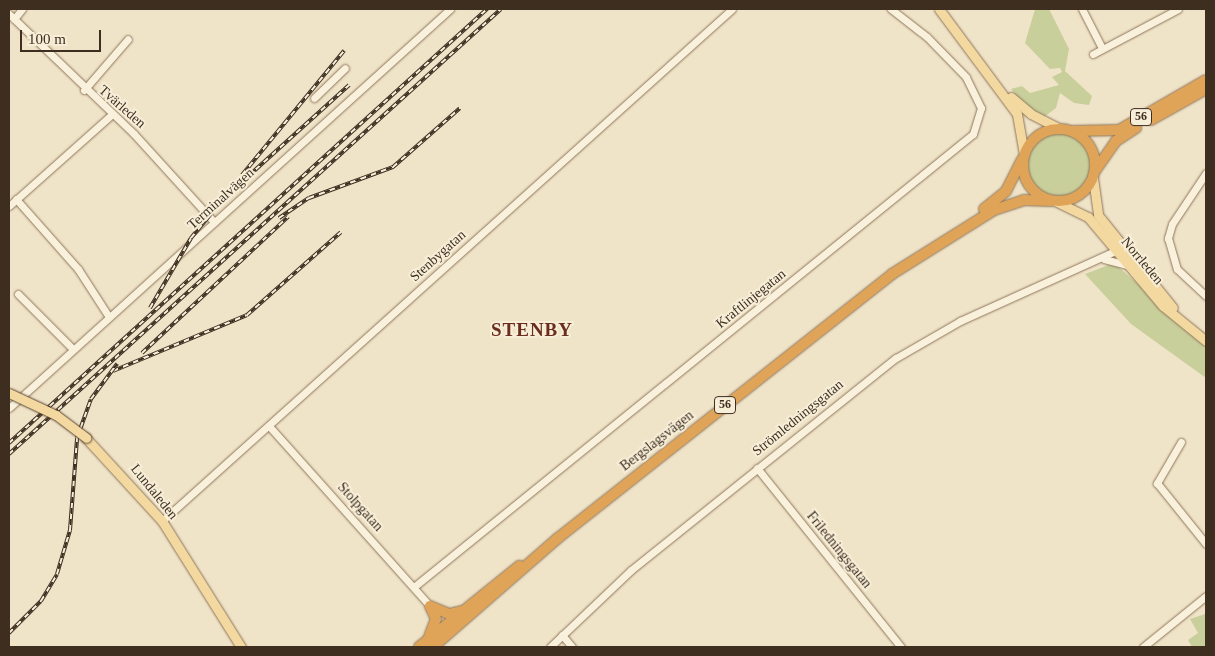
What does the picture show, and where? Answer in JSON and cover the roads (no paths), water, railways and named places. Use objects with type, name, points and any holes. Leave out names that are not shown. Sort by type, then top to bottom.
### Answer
[{"type":"highway","name":"56","points":[[1024,156],[1034,138],[1065,130],[1119,130],[1206,80]]},
{"type":"highway","name":"56","points":[[1053,201],[1082,193],[1116,141],[1206,89]]},
{"type":"highway","points":[[1065,130],[1091,148],[1093,176]]},
{"type":"highway","points":[[1024,156],[1027,183],[1053,201]]},
{"type":"highway","name":"Bergslagsvägen","points":[[426,645],[892,274],[996,201],[1024,156]]},
{"type":"highway","name":"Bergslagsvägen","points":[[892,274],[994,210],[1024,200],[1053,201]]},
{"type":"highway","name":"Bergslagsvägen","points":[[426,645],[462,611],[558,538]]},
{"type":"highway","points":[[430,606],[449,614],[462,611]]},
{"type":"highway","points":[[426,645],[436,619],[430,606]]},
{"type":"main road","points":[[939,9],[1017,114],[1024,156]]},
{"type":"main road","points":[[947,9],[1014,100],[1065,130]]},
{"type":"main road","name":"Norrleden","points":[[1093,176],[1094,207],[1126,264],[1163,306],[1206,342]]},
{"type":"main road","name":"Norrleden","points":[[1053,201],[1088,217],[1169,305],[1206,336]]},
{"type":"main road","name":"Lundaleden","points":[[9,392],[56,416],[86,438],[162,521],[241,647]]},
{"type":"street","points":[[12,17],[22,9]]},
{"type":"street","name":"Terminalvägen","points":[[9,408],[450,9]]},
{"type":"street","name":"Stenbygatan","points":[[162,521],[732,9]]},
{"type":"street","name":"Kraftlinjegatan","points":[[415,586],[973,134],[981,108],[966,77],[927,37],[891,9]]},
{"type":"street","points":[[1082,9],[1102,48]]},
{"type":"street","points":[[1093,54],[1178,9]]},
{"type":"street","name":"Tvärleden","points":[[12,17],[84,90],[134,134],[214,222]]},
{"type":"street","points":[[84,90],[128,39]]},
{"type":"street","points":[[314,98],[345,68]]},
{"type":"street","points":[[9,206],[111,115]]},
{"type":"street","points":[[1206,173],[1172,224],[1168,238],[1177,269],[1206,296]]},
{"type":"street","points":[[16,198],[78,269],[109,317]]},
{"type":"street","name":"Strömledningsgatan","points":[[550,647],[631,570],[757,468],[913,347],[1119,250]]},
{"type":"street","name":"Strömledningsgatan","points":[[1096,260],[1112,258],[1126,264]]},
{"type":"street","points":[[18,294],[73,349]]},
{"type":"street","name":"Stolpgatan","points":[[269,426],[415,586],[430,606]]},
{"type":"street","points":[[1181,442],[1157,483],[1206,544]]},
{"type":"street","name":"Friledningsgatan","points":[[757,468],[901,647]]},
{"type":"street","points":[[1143,647],[1206,596]]},
{"type":"street","points":[[562,635],[572,647]]},
{"type":"railway","points":[[9,443],[487,9]]},
{"type":"railway","points":[[9,454],[501,9]]},
{"type":"railway","points":[[242,175],[344,51]]},
{"type":"railway","points":[[150,308],[191,238],[223,199],[349,85]]},
{"type":"railway","points":[[279,218],[309,198],[393,167],[460,108]]},
{"type":"railway","points":[[142,353],[288,217]]},
{"type":"railway","points":[[113,371],[247,315],[341,232]]},
{"type":"railway","points":[[9,633],[41,601],[57,574],[70,530],[77,438],[91,399],[117,364]]},
{"type":"district","name":"STENBY","points":[[532,330]]}]
